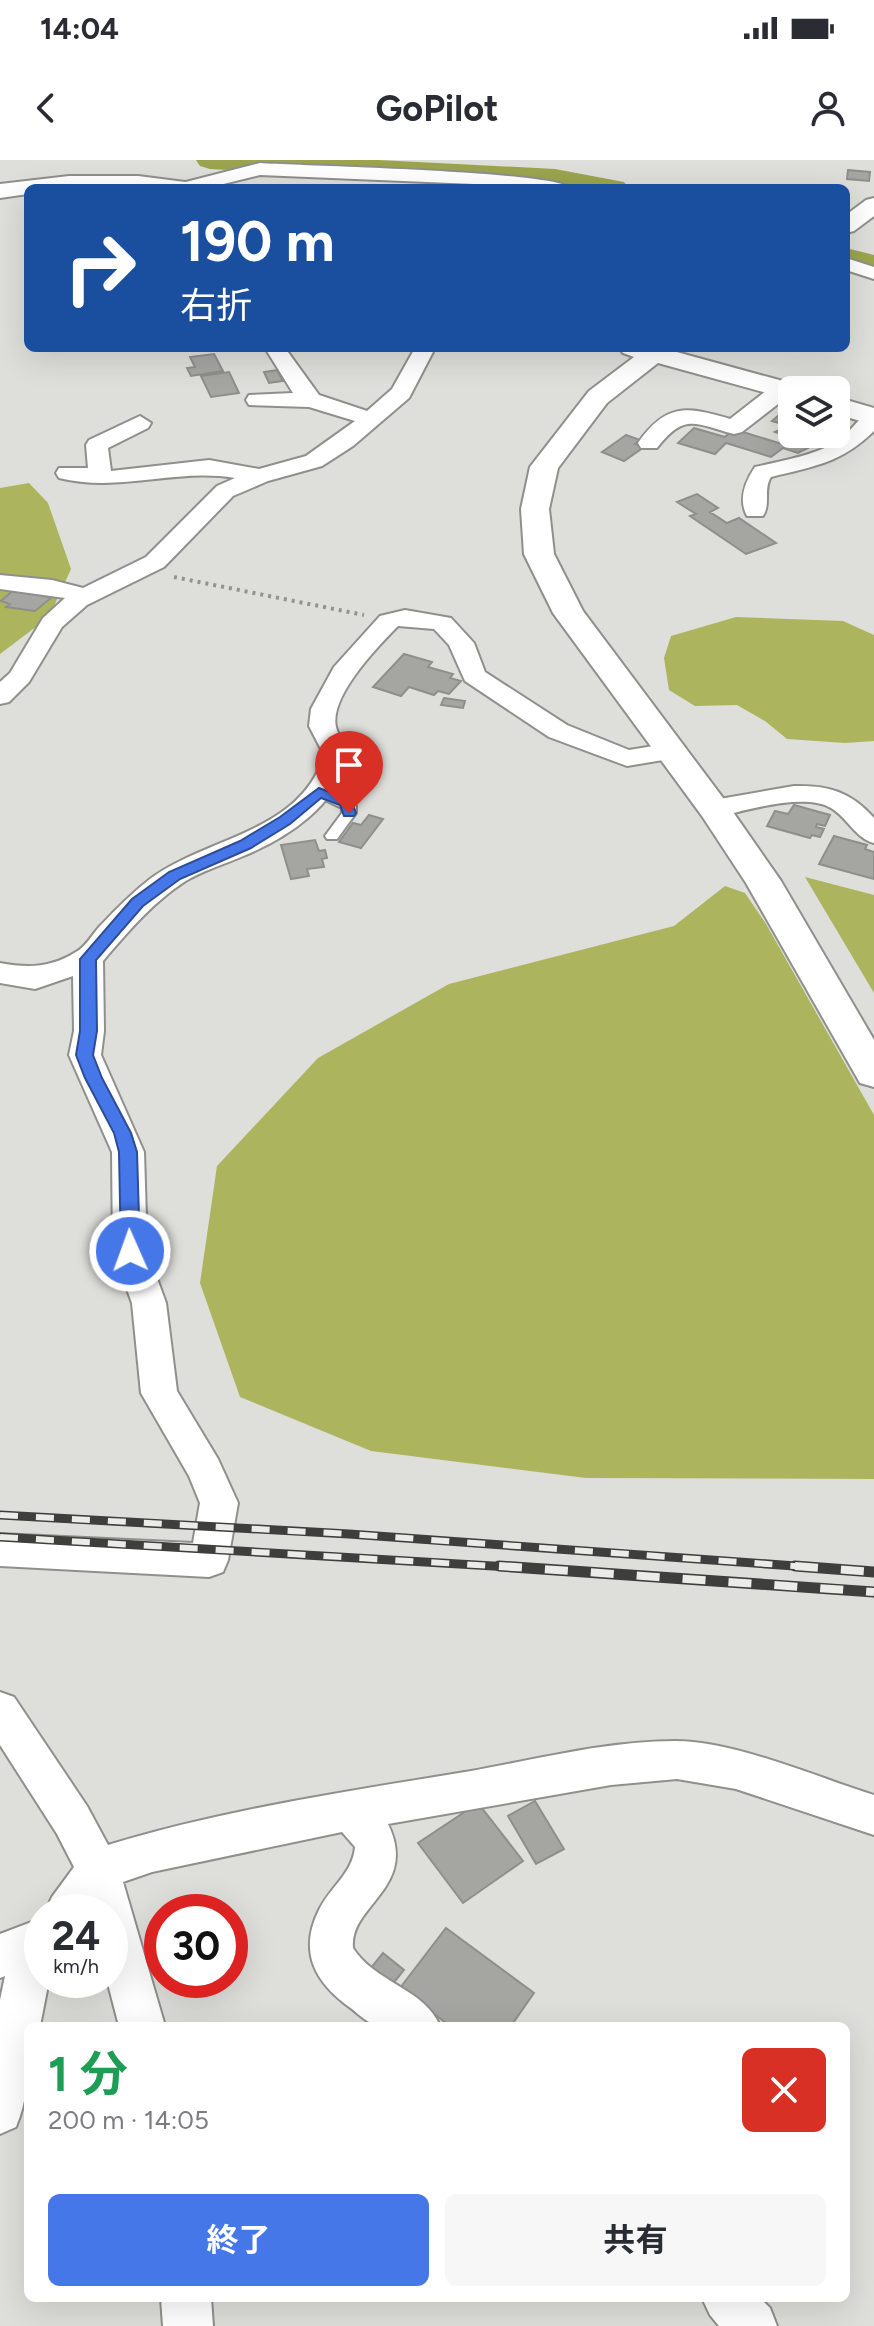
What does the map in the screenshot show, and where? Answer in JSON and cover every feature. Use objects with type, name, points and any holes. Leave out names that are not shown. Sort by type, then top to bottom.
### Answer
[{"type":"street","points":[[201,184],[260,169],[524,184]]},
{"type":"street","points":[[52,184],[90,179],[144,180],[164,184]]},
{"type":"street","points":[[0,191],[24,188]]},
{"type":"street","points":[[850,223],[874,205]]},
{"type":"street","points":[[850,265],[874,273]]},
{"type":"street","points":[[278,352],[311,400]]},
{"type":"street","points":[[0,696],[20,677],[52,623],[84,597],[155,562],[225,491],[260,476],[314,461],[345,441],[401,393],[423,352]]},
{"type":"street","points":[[647,352],[598,397],[544,467],[535,509],[539,554],[568,613],[672,751],[763,881],[874,1073]]},
{"type":"street","points":[[656,352],[778,387]]},
{"type":"street","points":[[649,443],[664,422],[677,416],[691,415],[734,427],[778,397]]},
{"type":"street","points":[[257,400],[311,400],[369,419]]},
{"type":"street","points":[[755,511],[755,484],[763,472],[808,461],[845,447],[874,417],[850,409]]},
{"type":"street","points":[[100,478],[97,445],[140,423]]},
{"type":"street","points":[[67,473],[100,478],[209,467],[260,476]]},
{"type":"street","points":[[0,582],[62,587],[84,597]]},
{"type":"street","points":[[0,973],[35,979],[88,959],[138,903],[174,876],[246,845],[285,820],[319,792],[329,780],[337,755],[322,726],[324,709],[347,667],[389,621],[405,617],[442,623],[461,643],[474,676],[558,731],[627,758],[672,751]]},
{"type":"street","points":[[714,809],[778,797],[834,797],[874,834]]},
{"type":"street","points":[[0,1550],[209,1560],[219,1503],[205,1470],[159,1393],[149,1303],[130,1251],[128,1152],[85,1055],[89,1031],[88,959]]},
{"type":"street","points":[[0,1710],[72,1820],[98,1869],[141,2022]]},
{"type":"street","points":[[80,1894],[98,1869],[152,1852],[350,1811],[611,1766],[677,1760],[736,1770],[874,1815]]},
{"type":"street","points":[[350,1811],[371,1835],[376,1844],[375,1856],[368,1877],[333,1925],[331,1954],[341,1971],[411,2022]]},
{"type":"street","points":[[0,2111],[24,1953]]},
{"type":"street","points":[[186,2302],[188,2326]]},
{"type":"street","points":[[731,2302],[752,2326]]},
{"type":"lane","points":[[319,792],[349,806],[349,813],[332,836]]},
{"type":"path","points":[[141,571],[283,597],[389,621]]},
{"type":"green space","points":[[29,483],[48,503],[71,569],[49,617],[0,654],[0,488]]},
{"type":"green space","points":[[736,617],[843,621],[874,635],[874,741],[845,743],[787,739],[765,721],[737,705],[695,706],[669,690],[664,658],[671,636]]},
{"type":"green space","points":[[805,877],[874,895],[874,993]]},
{"type":"green space","points":[[725,886],[745,893],[766,924],[874,1115],[874,1479],[586,1478],[371,1451],[240,1397],[200,1283],[217,1166],[318,1058],[449,984],[674,926]]},
{"type":"building","points":[[848,170],[870,172],[869,181],[847,179]]},
{"type":"building","points":[[214,354],[223,371],[191,376],[187,368],[195,367],[190,357]]},
{"type":"building","points":[[277,370],[283,381],[269,383],[264,372]]},
{"type":"building","points":[[229,372],[239,393],[211,397],[201,376]]},
{"type":"building","points":[[694,428],[725,437],[733,429],[778,443],[778,448],[783,448],[771,457],[726,443],[715,454],[678,443]]},
{"type":"building","points":[[626,435],[640,440],[635,444],[644,447],[624,461],[602,452]]},
{"type":"building","points":[[783,448],[808,448],[798,453]]},
{"type":"building","points":[[697,494],[718,508],[710,512],[727,523],[739,518],[776,543],[746,554],[690,516],[696,514],[677,502]]},
{"type":"building","points":[[17,587],[51,598],[35,611],[6,607],[10,604],[1,601]]},
{"type":"building","points":[[404,654],[432,662],[428,667],[453,674],[450,678],[461,681],[449,694],[438,691],[434,695],[409,687],[401,696],[373,687]]},
{"type":"building","points":[[444,698],[465,701],[463,708],[441,705]]},
{"type":"building","points":[[794,805],[830,815],[825,826],[817,824],[816,827],[824,829],[820,837],[812,835],[810,838],[767,826],[775,811],[788,814]]},
{"type":"building","points":[[369,815],[383,819],[361,848],[339,842],[353,823],[361,825]]},
{"type":"building","points":[[834,836],[867,845],[865,849],[874,852],[874,879],[819,864]]},
{"type":"building","points":[[315,840],[319,851],[325,850],[327,858],[322,859],[324,867],[307,869],[309,876],[291,879],[281,845]]},
{"type":"building","points":[[535,1801],[564,1849],[536,1864],[508,1816]]},
{"type":"building","points":[[478,1803],[523,1861],[463,1903],[418,1843]]},
{"type":"building","points":[[446,1928],[534,1993],[514,2022],[445,2022],[400,1988]]},
{"type":"building","points":[[383,1953],[404,1970],[391,1986],[370,1969]]},
{"type":"waterway","points":[[210,160],[555,178],[590,184]]},
{"type":"waterway","points":[[850,258],[874,265]]},
{"type":"railway","points":[[0,1515],[349,1534],[823,1568]]},
{"type":"railway","points":[[0,1537],[527,1568]]},
{"type":"railway","points":[[499,1566],[527,1568]]},
{"type":"railway","points":[[795,1566],[874,1572]]},
{"type":"railway","points":[[527,1568],[874,1592]]},
{"type":"route","points":[[130,1251],[128,1152],[85,1055],[89,1031],[88,959],[138,903],[174,876],[246,845],[285,820],[319,792],[346,803],[349,813]]}]
